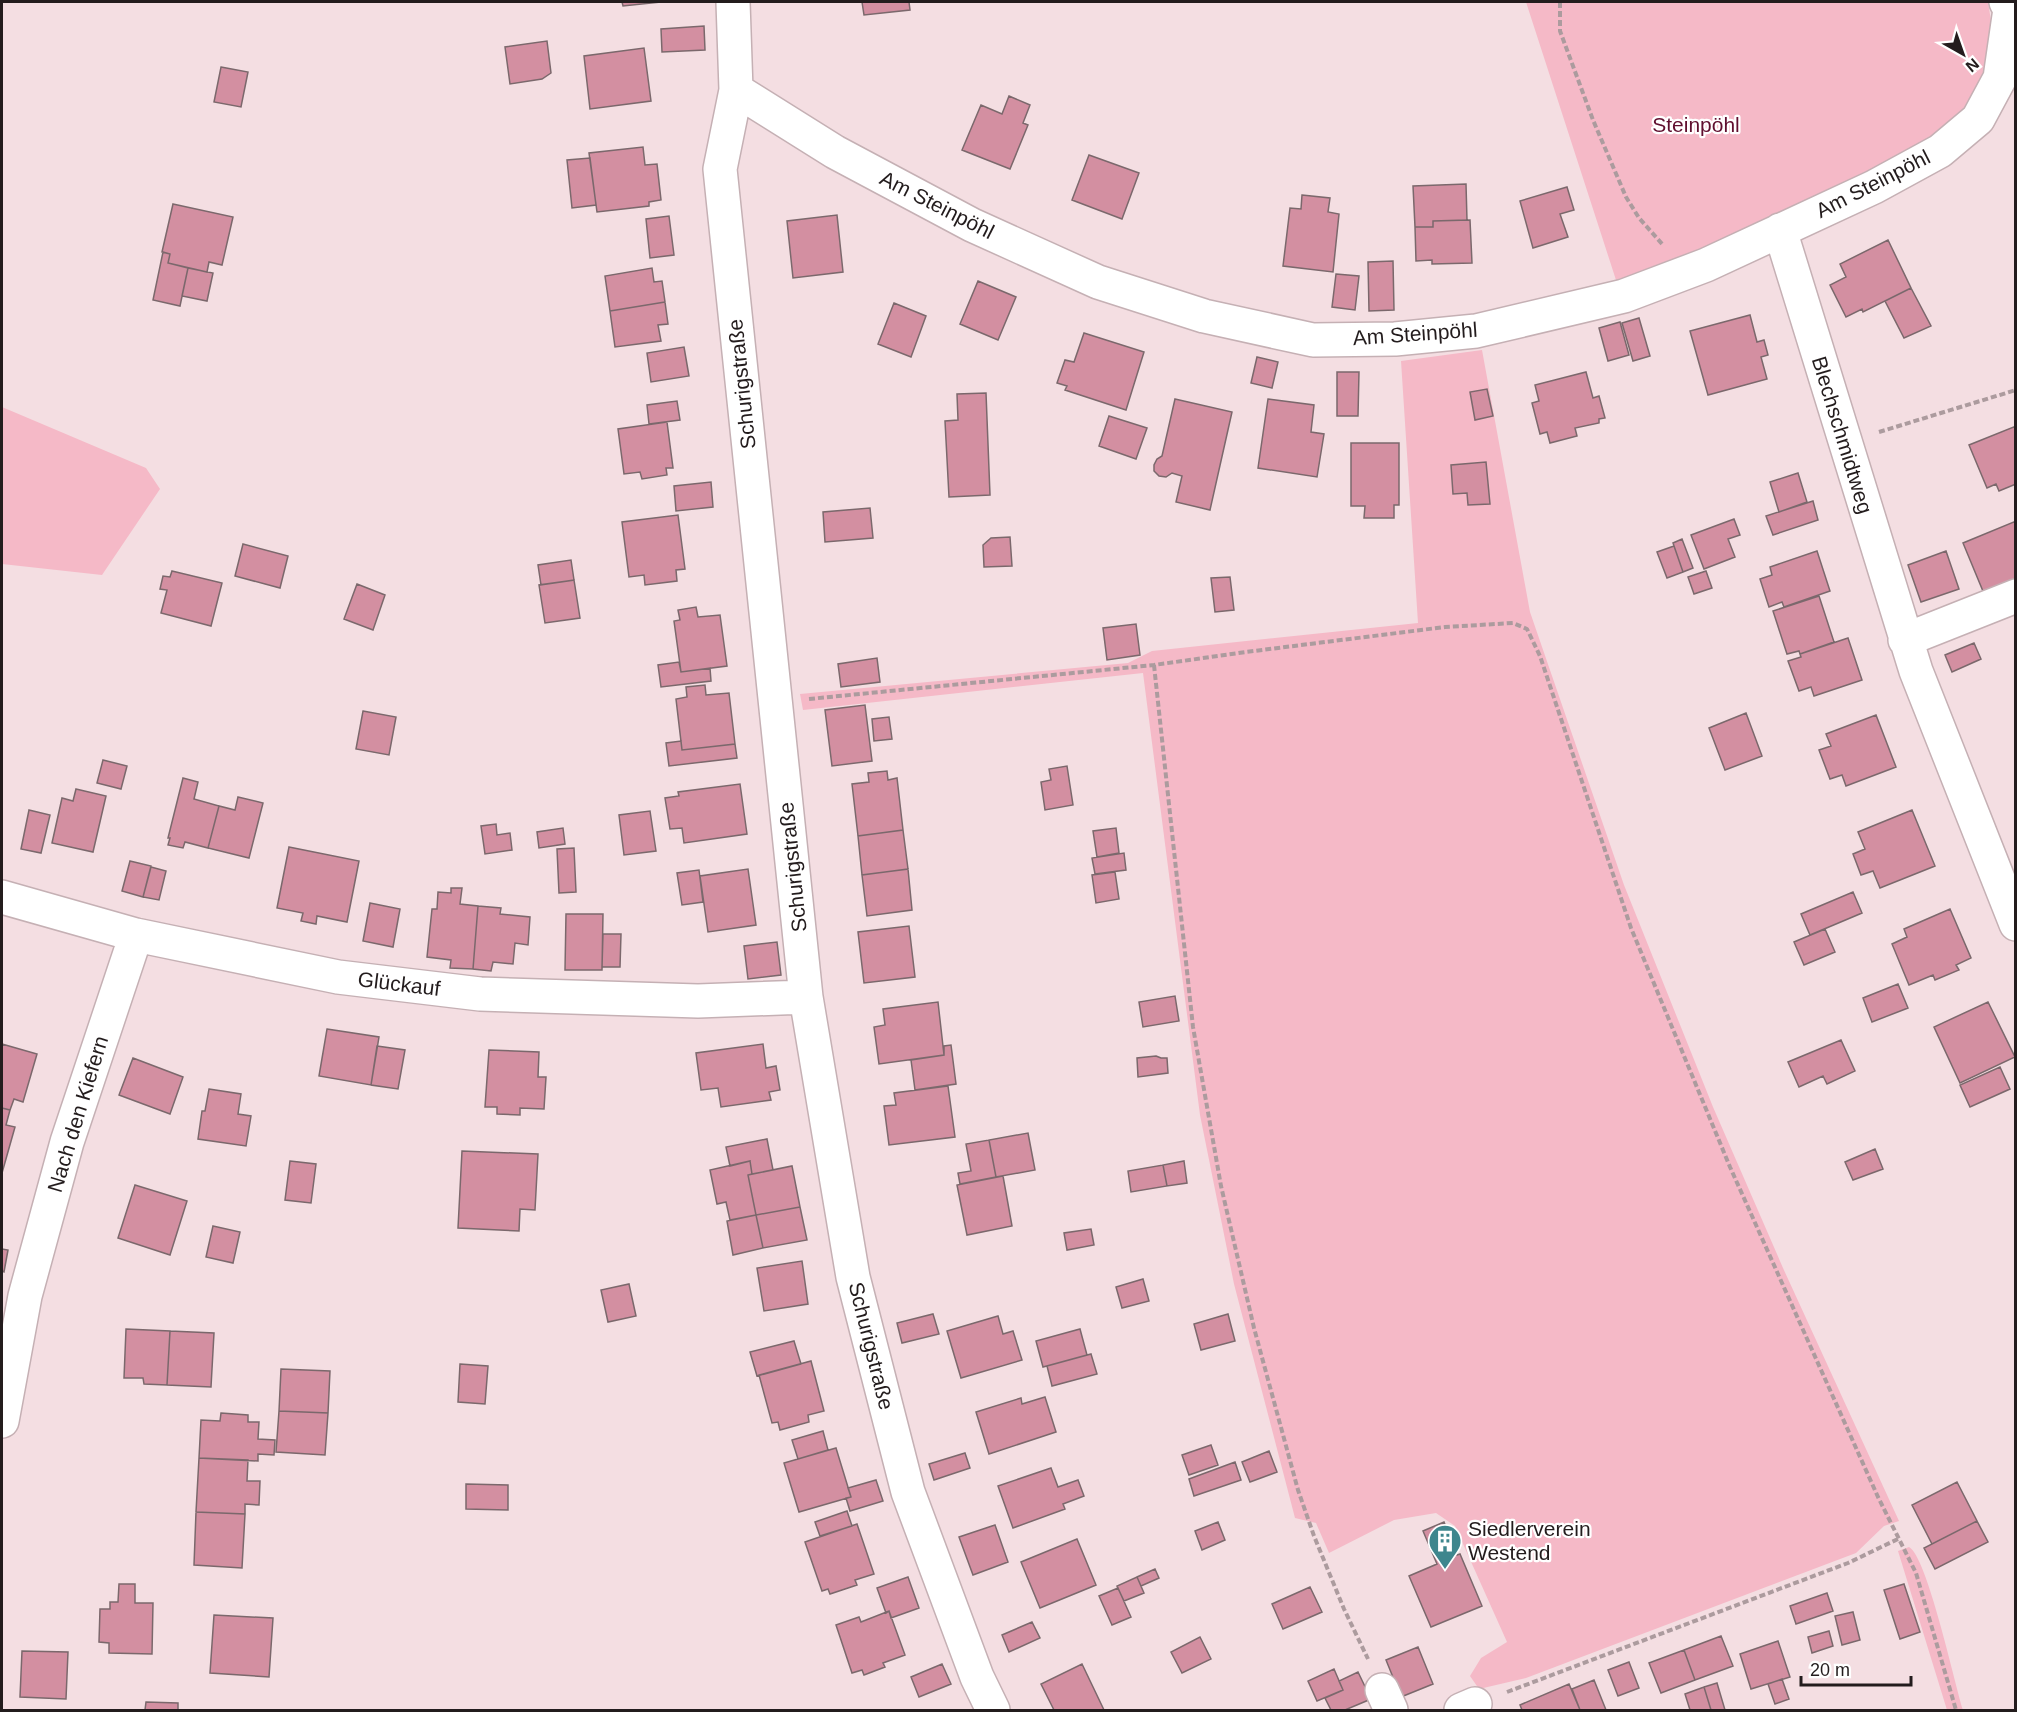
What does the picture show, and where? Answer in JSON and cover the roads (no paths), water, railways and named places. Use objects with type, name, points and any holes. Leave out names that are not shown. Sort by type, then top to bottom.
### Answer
[{"type":"street","name":"Schurigstraße","points":[[733,2],[736,90],[720,169],[806,997],[853,1277],[908,1492],[977,1677],[993,1710]]},
{"type":"street","name":"Am Steinpöhl","points":[[736,90],[835,152],[930,203],[972,225],[1098,282],[1204,316],[1313,340],[1395,339],[1476,331],[1624,296],[1706,265],[1874,187],[1940,150],[1978,119],[2000,78],[2010,5]]},
{"type":"street","name":"Blechschmidtweg","points":[[1779,230],[1905,640],[2016,924]]},
{"type":"street","points":[[1905,640],[2016,596]]},
{"type":"street","name":"Glückauf","points":[[2,897],[135,935],[339,976],[480,994],[662,1000],[806,997]]},
{"type":"street","name":"Nach den Kiefern","points":[[2,1421],[14,1293],[67,1142],[135,935]]},
{"type":"place","name":"Siedlerverein Westend","points":[[1445,1570]]},
{"type":"park label","name":"Steinpöhl","points":[[1696,125]]}]
